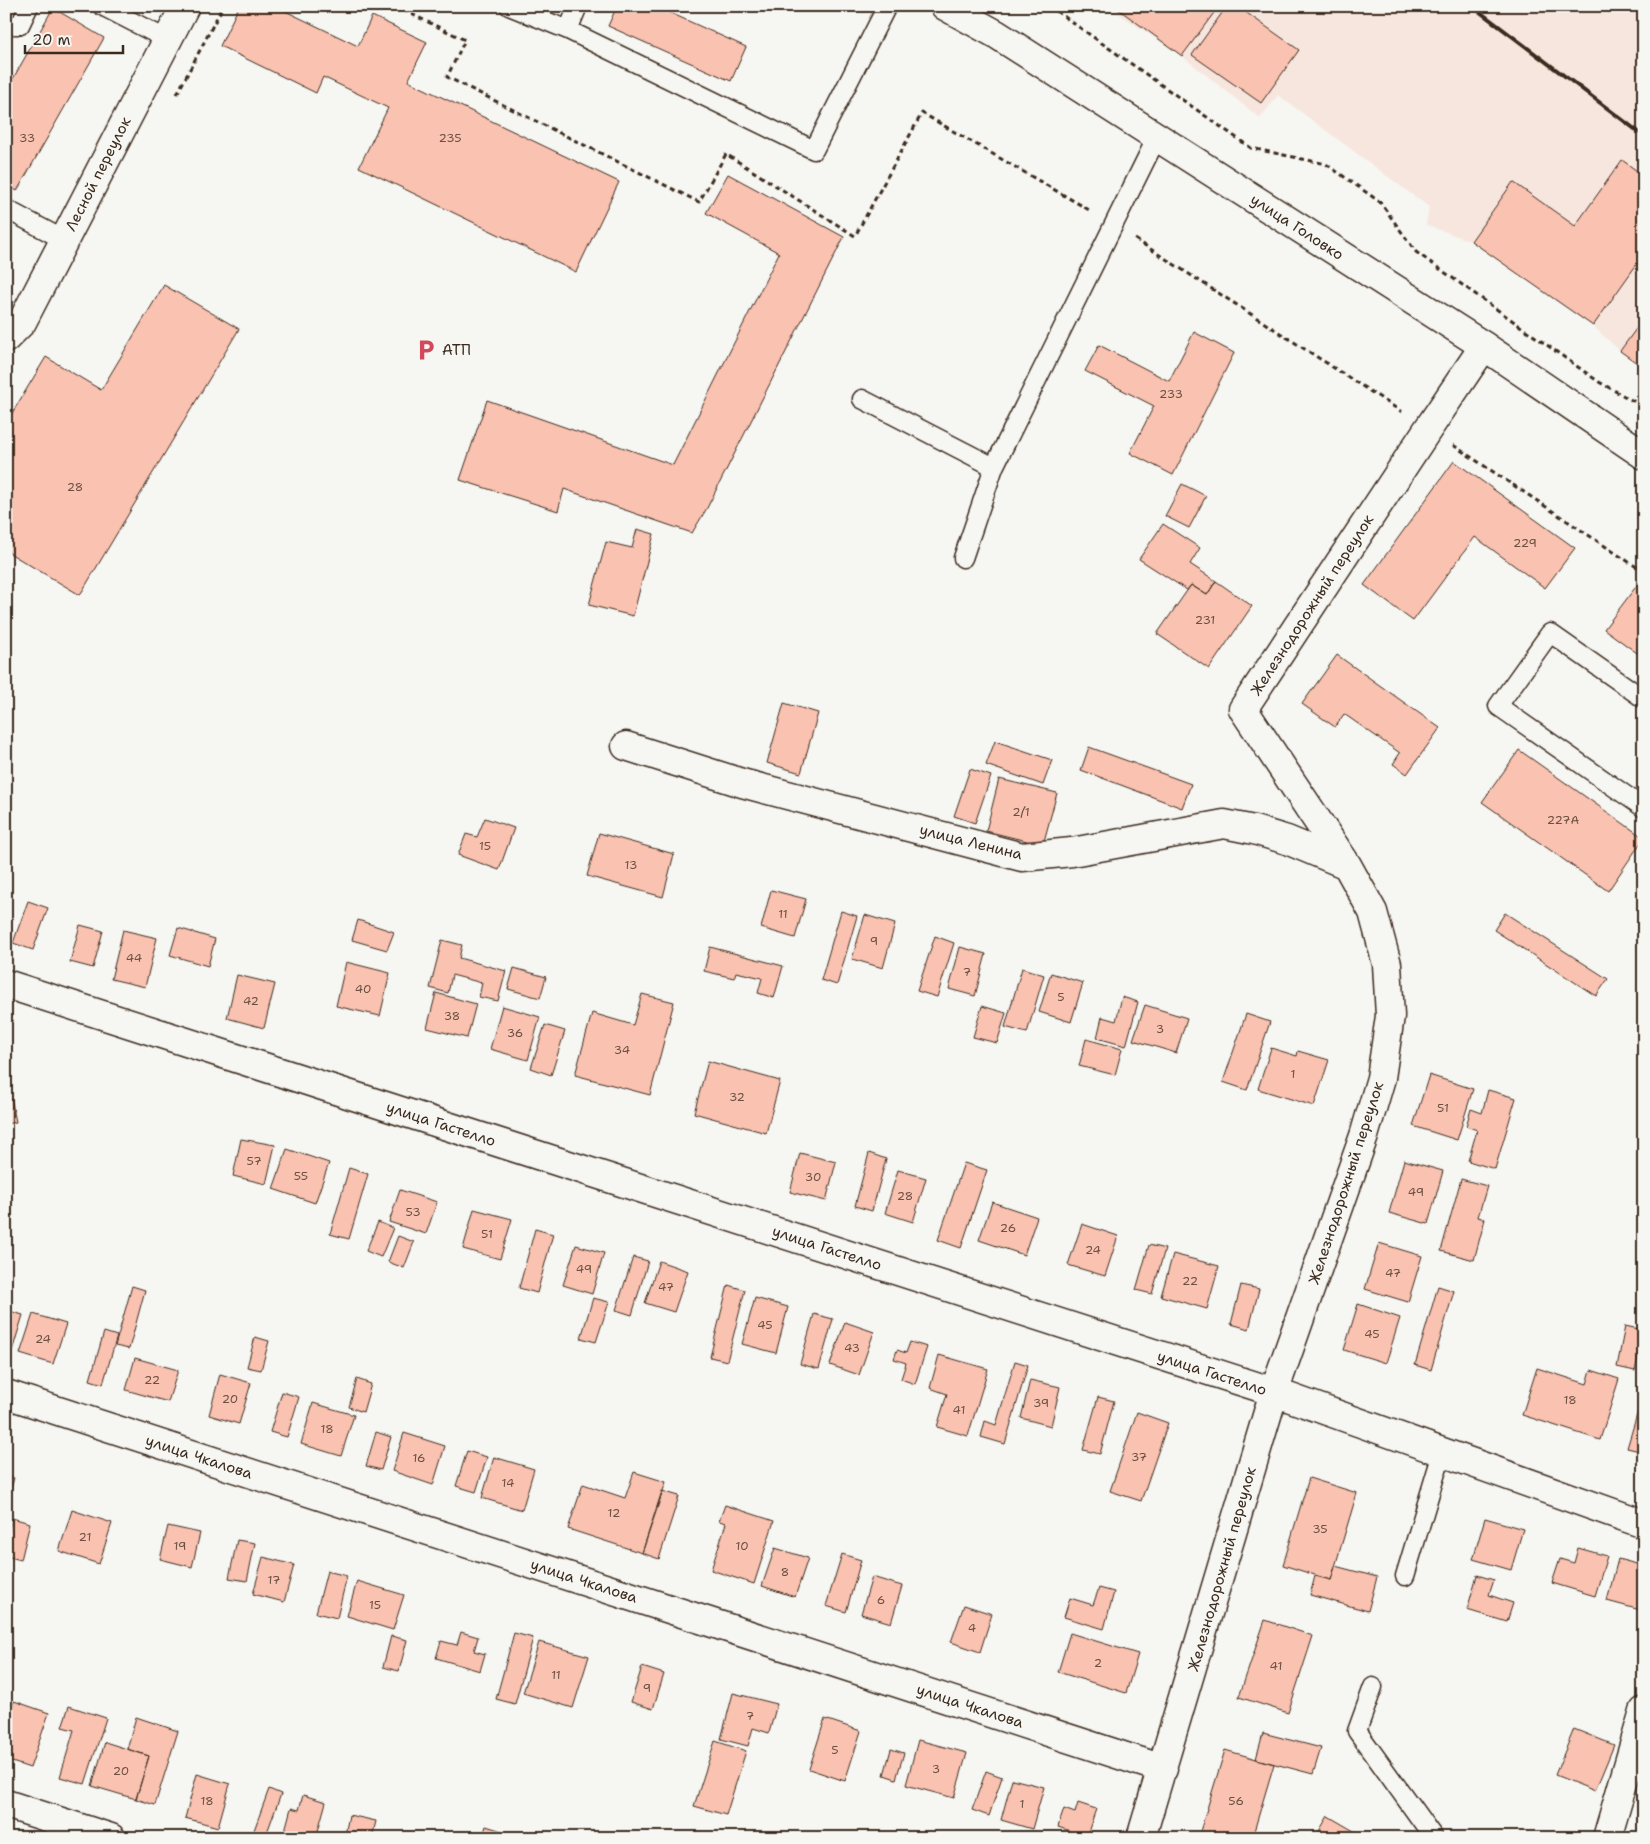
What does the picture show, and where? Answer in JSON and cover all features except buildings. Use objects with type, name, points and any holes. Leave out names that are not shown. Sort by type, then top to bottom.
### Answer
[{"type":"street","name":"Лесной переулок","points":[[6,338],[22,322],[185,6]]},
{"type":"street","name":"улица Головко","points":[[945,6],[996,34],[1484,346],[1644,455]]},
{"type":"street","name":"Железнодорожный переулок","points":[[1141,1838],[1274,1392],[1364,1136],[1381,1078],[1390,1016],[1387,964],[1372,912],[1348,865],[1243,708],[1484,346]]},
{"type":"street","name":"улица Ленина","points":[[626,746],[742,783],[1022,857],[1072,852],[1224,824],[1254,830],[1287,840],[1348,865]]},
{"type":"street","name":"улица Гастелло","points":[[6,984],[1274,1392],[1644,1524]]},
{"type":"street","name":"улица Чкалова","points":[[6,1394],[1163,1769]]},
{"type":"street","points":[[1608,1838],[1644,1711]]},
{"type":"street","points":[[6,1804],[111,1838]]},
{"type":"lane","points":[[6,25],[20,25],[29,6]]},
{"type":"lane","points":[[102,6],[168,40]]},
{"type":"lane","points":[[509,6],[568,30],[814,150],[887,6]]},
{"type":"lane","points":[[568,30],[578,6]]},
{"type":"lane","points":[[963,558],[994,467],[1157,137]]},
{"type":"lane","points":[[6,209],[64,240]]},
{"type":"lane","points":[[862,399],[994,467]]},
{"type":"lane","points":[[1644,699],[1550,633],[1498,706],[1644,808]]},
{"type":"lane","points":[[1405,1576],[1442,1452]]},
{"type":"lane","points":[[1373,1687],[1357,1731],[1434,1838]]},
{"type":"path","points":[[395,6],[465,40],[447,77],[698,202],[726,154],[855,236],[922,113],[1114,225],[1644,572]]},
{"type":"path","points":[[1049,6],[1251,148],[1326,164],[1380,202],[1416,252],[1600,382],[1644,407]]},
{"type":"shaded area","points":[[1107,6],[1644,6],[1644,176],[1621,160],[1575,226],[1513,182],[1471,241],[1426,225],[1429,207],[1278,95],[1260,118],[1182,56]]},
{"type":"shaded area","points":[[1644,254],[1644,318],[1620,351],[1593,326]]},
{"type":"railway","points":[[1472,6],[1644,136]]},
{"type":"place","name":"АТП","points":[[426,350]]}]
